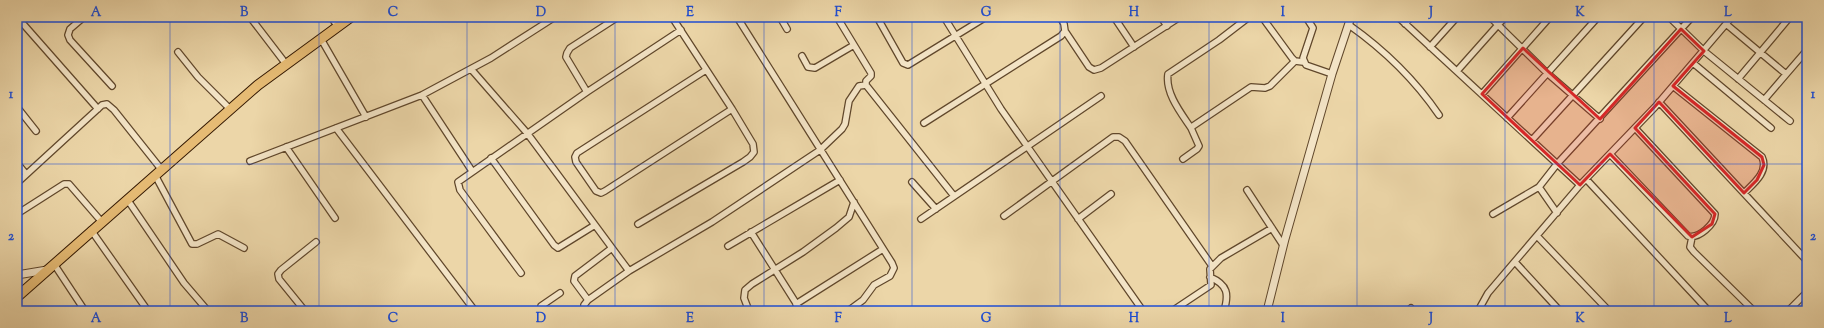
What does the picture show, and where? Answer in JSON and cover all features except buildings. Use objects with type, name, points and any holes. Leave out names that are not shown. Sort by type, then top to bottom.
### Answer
[{"type":"main road","points":[[17,297],[101,221],[258,85],[351,17]]},
{"type":"street","points":[[17,17],[98,108]]},
{"type":"street","points":[[84,17],[70,29],[68,35],[70,40],[112,86]]},
{"type":"street","points":[[250,17],[286,64]]},
{"type":"street","points":[[331,17],[338,27]]},
{"type":"street","points":[[250,161],[422,95],[491,58],[555,17]]},
{"type":"street","points":[[587,92],[566,57],[566,53],[570,48],[618,17]]},
{"type":"street","points":[[638,224],[750,157],[754,152],[753,144],[732,109],[672,17]]},
{"type":"street","points":[[737,17],[892,263],[893,272],[890,276],[874,285],[862,300],[848,311]]},
{"type":"street","points":[[780,17],[787,29]]},
{"type":"street","points":[[837,17],[871,73],[866,85]]},
{"type":"street","points":[[876,17],[904,63],[908,65],[986,17]]},
{"type":"street","points":[[944,17],[1027,146],[1143,311]]},
{"type":"street","points":[[1060,17],[1064,24],[1065,31],[1089,68],[1094,70],[1101,68],[1180,17]]},
{"type":"street","points":[[1114,17],[1134,47]]},
{"type":"street","points":[[1161,17],[1166,26]]},
{"type":"street","points":[[1183,159],[1199,146],[1191,128],[1171,94],[1167,79],[1168,74],[1219,40],[1249,17]]},
{"type":"street","points":[[1262,17],[1295,61],[1304,62],[1306,65],[1332,74]]},
{"type":"street","points":[[1304,62],[1303,58],[1313,28],[1306,17]]},
{"type":"street","points":[[1267,311],[1283,245],[1332,74],[1351,17]]},
{"type":"street","points":[[1398,17],[1580,185]]},
{"type":"street","points":[[1405,24],[1411,17]]},
{"type":"street","points":[[1430,47],[1457,17]]},
{"type":"street","points":[[1490,17],[1547,73],[1600,118]]},
{"type":"street","points":[[1457,71],[1505,17]]},
{"type":"street","points":[[1482,94],[1550,17]]},
{"type":"street","points":[[1507,118],[1598,17]]},
{"type":"street","points":[[1532,140],[1644,17]]},
{"type":"street","points":[[1669,17],[1704,51],[1790,121]]},
{"type":"street","points":[[1493,214],[1539,187],[1558,164],[1692,17]]},
{"type":"street","points":[[1478,311],[1488,293],[1538,237],[1580,185],[1659,102],[1732,17]]},
{"type":"street","points":[[1738,79],[1790,17]]},
{"type":"street","points":[[1726,24],[1786,74]]},
{"type":"street","points":[[1349,25],[1372,41],[1417,87],[1439,116]]},
{"type":"street","points":[[521,273],[460,190],[458,182],[587,92],[681,30]]},
{"type":"street","points":[[924,123],[1062,36],[1065,31]]},
{"type":"street","points":[[321,39],[366,117]]},
{"type":"street","points":[[802,56],[808,67],[815,68],[854,45]]},
{"type":"street","points":[[1764,100],[1807,50]]},
{"type":"street","points":[[178,52],[198,77],[230,109]]},
{"type":"street","points":[[1191,128],[1251,88],[1265,88],[1270,86],[1295,61]]},
{"type":"street","points":[[1693,62],[1771,128]]},
{"type":"street","points":[[471,69],[527,133],[629,271]]},
{"type":"street","points":[[706,70],[577,153],[575,157],[576,162],[596,191],[605,191],[732,109]]},
{"type":"street","points":[[584,311],[584,305],[588,300],[629,271],[712,222],[820,150],[842,129],[851,97],[859,86],[866,85]]},
{"type":"street","points":[[866,85],[954,196]]},
{"type":"street","points":[[1673,86],[1762,158],[1764,165],[1760,176],[1744,193]]},
{"type":"street","points":[[422,95],[472,171]]},
{"type":"street","points":[[921,219],[1101,96]]},
{"type":"street","points":[[1659,102],[1807,261]]},
{"type":"street","points":[[17,183],[98,108],[102,105],[110,105],[158,172],[192,244],[197,244],[218,234],[244,248]]},
{"type":"street","points":[[17,107],[36,131]]},
{"type":"street","points":[[336,128],[476,311]]},
{"type":"street","points":[[1610,154],[1688,236],[1697,236],[1712,224],[1715,219],[1715,214],[1635,128]]},
{"type":"street","points":[[1004,216],[1113,137],[1119,137],[1125,141],[1212,266]]},
{"type":"street","points":[[286,147],[335,218]]},
{"type":"street","points":[[491,158],[554,245],[558,248],[595,225]]},
{"type":"street","points":[[17,163],[26,174]]},
{"type":"street","points":[[1586,179],[1707,308]]},
{"type":"street","points":[[728,246],[840,180]]},
{"type":"street","points":[[912,182],[936,209]]},
{"type":"street","points":[[17,214],[64,184],[69,184],[101,221]]},
{"type":"street","points":[[1539,187],[1557,213]]},
{"type":"street","points":[[1246,190],[1283,245]]},
{"type":"street","points":[[1078,219],[1111,194]]},
{"type":"street","points":[[127,199],[184,283],[208,311]]},
{"type":"street","points":[[749,311],[744,298],[745,290],[836,228],[848,217],[854,202]]},
{"type":"street","points":[[1172,311],[1209,287],[1211,282],[1209,272],[1212,266],[1220,258],[1272,228]]},
{"type":"street","points":[[91,230],[148,311]]},
{"type":"street","points":[[751,232],[801,311]]},
{"type":"street","points":[[1538,237],[1610,311]]},
{"type":"street","points":[[1692,237],[1690,247],[1694,252],[1754,311]]},
{"type":"street","points":[[305,311],[279,279],[278,274],[280,270],[316,242]]},
{"type":"street","points":[[588,300],[574,281],[574,276],[612,248]]},
{"type":"street","points":[[796,304],[883,249]]},
{"type":"street","points":[[1515,262],[1560,311]]},
{"type":"street","points":[[17,276],[50,267],[85,311]]},
{"type":"street","points":[[1210,277],[1220,282],[1225,289],[1227,298],[1224,311]]},
{"type":"street","points":[[540,311],[541,306],[560,293]]},
{"type":"street","points":[[1788,311],[1804,295]]},
{"type":"highlighted area","points":[[1681,29],[1704,51],[1673,86],[1762,157],[1764,165],[1757,180],[1744,193],[1659,102],[1635,128],[1715,214],[1712,224],[1692,237],[1610,154],[1580,185],[1482,94],[1523,48],[1600,119]]}]
